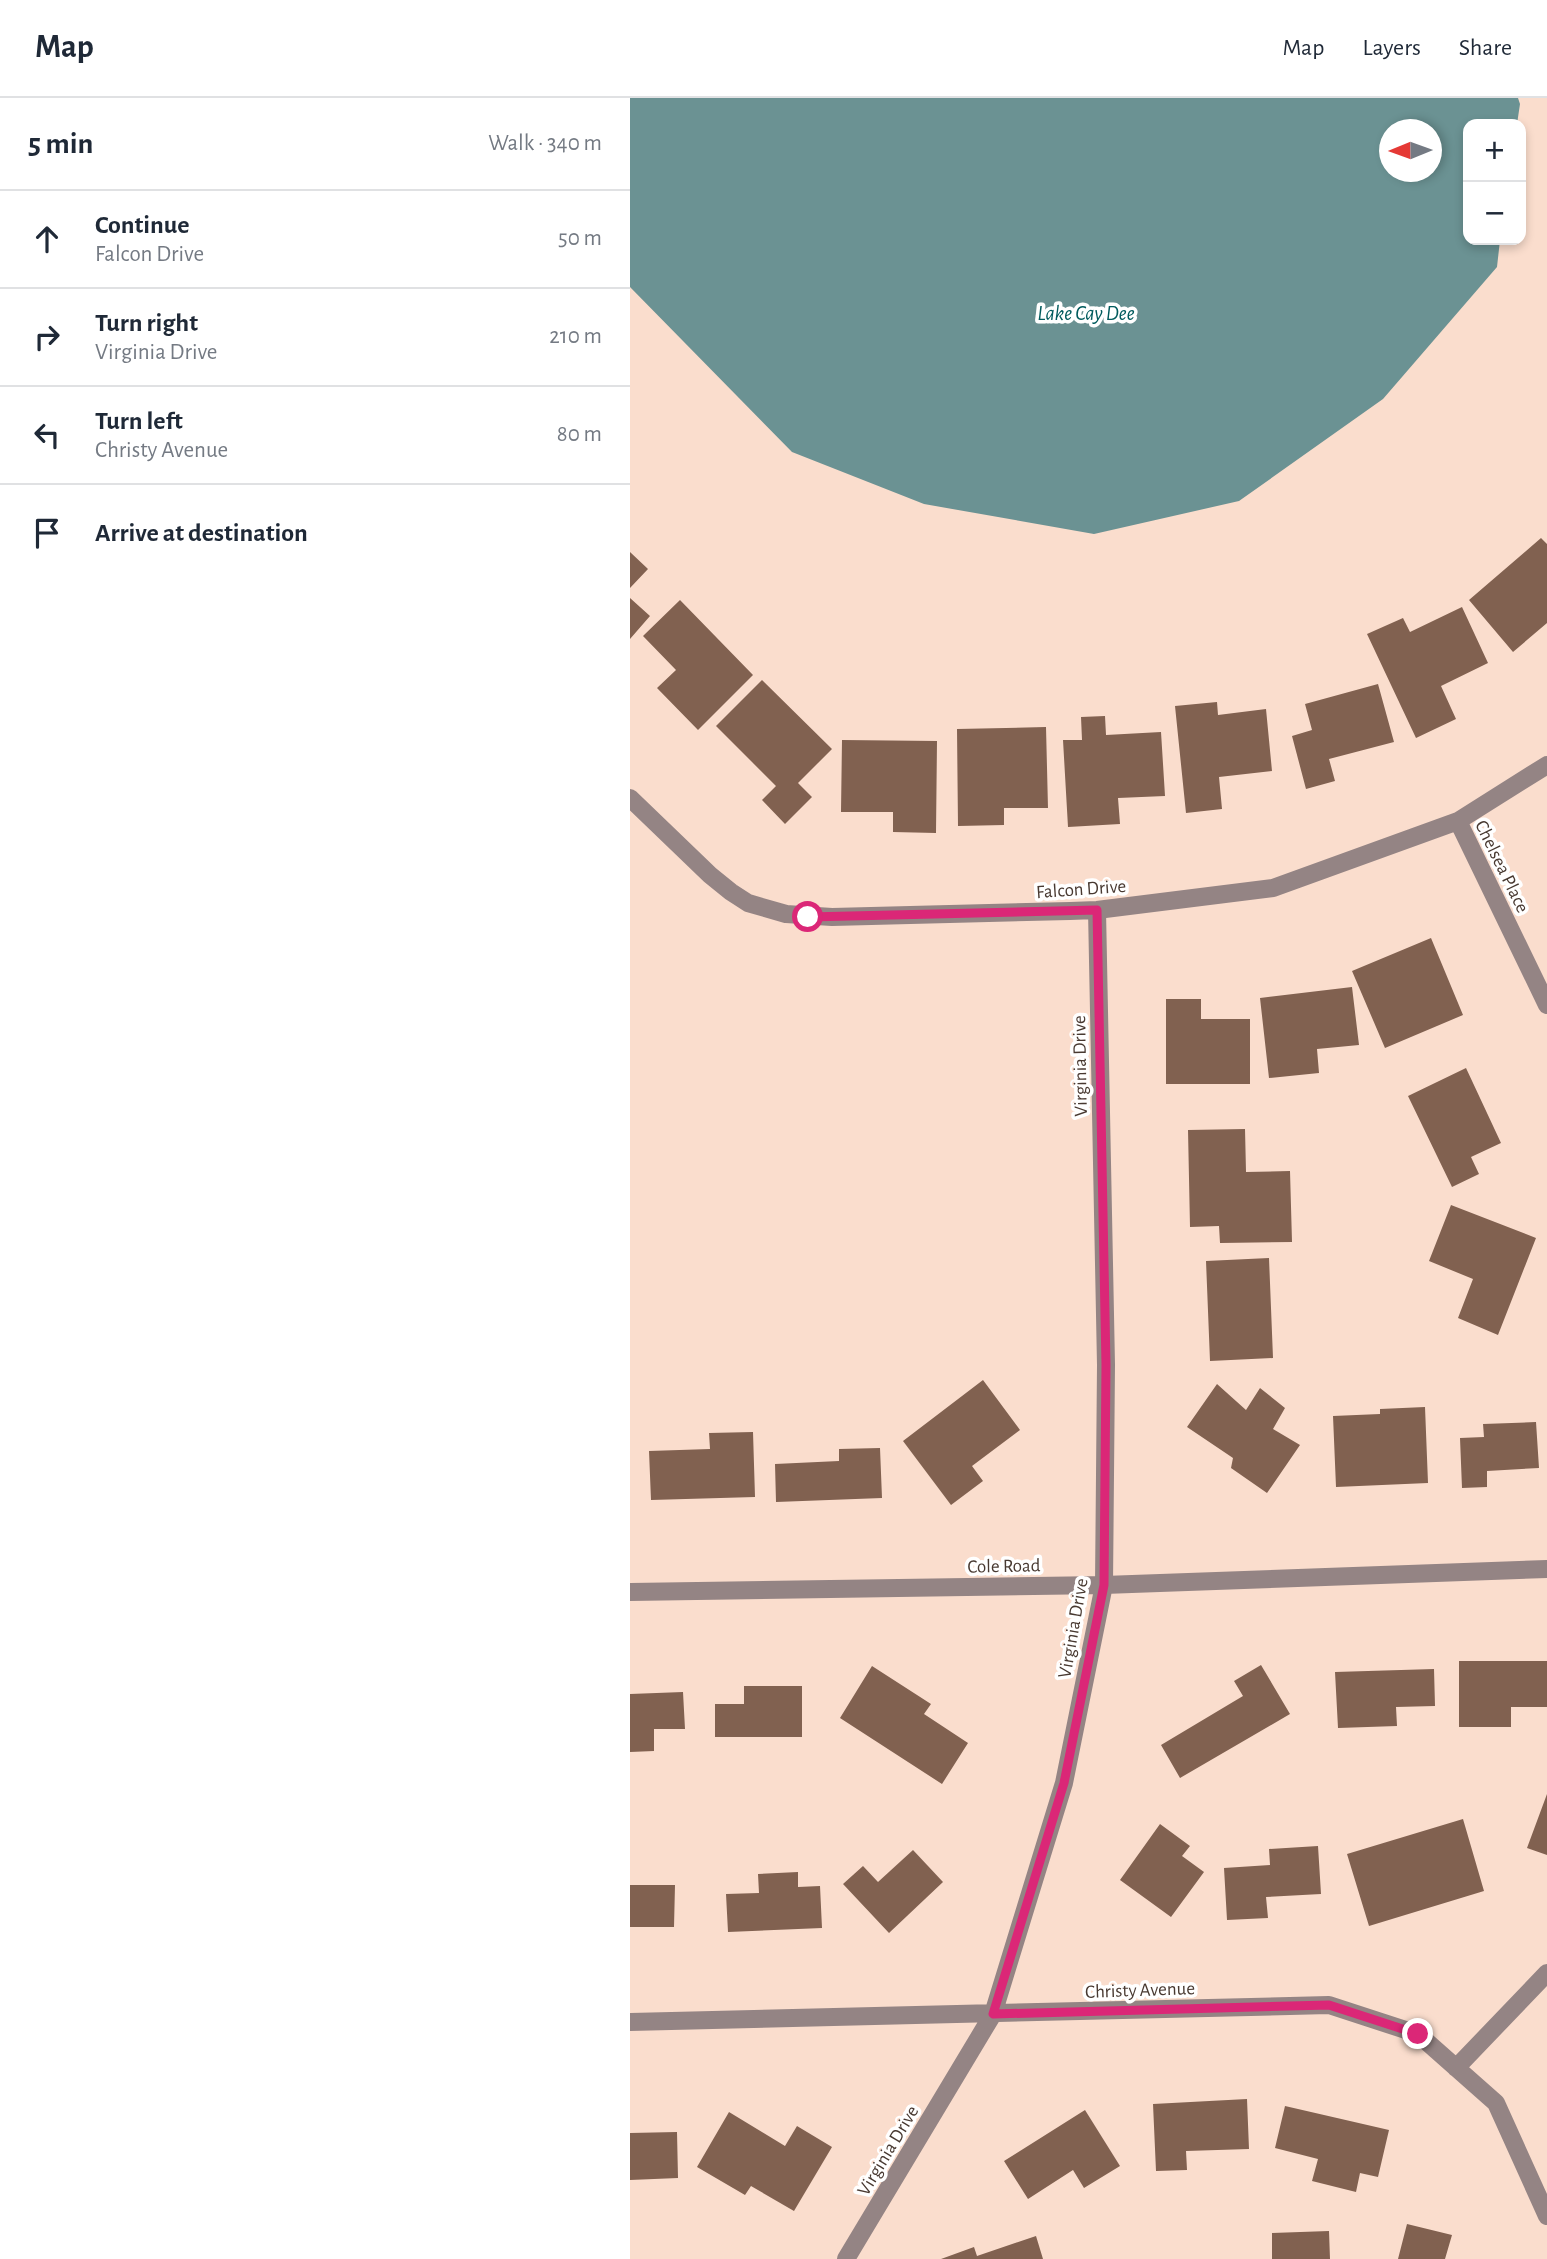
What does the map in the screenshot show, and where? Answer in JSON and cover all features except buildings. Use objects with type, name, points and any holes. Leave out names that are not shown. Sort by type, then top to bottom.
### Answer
[{"type":"street","name":"Falcon Drive","points":[[630,798],[731,892],[748,903],[786,914],[832,917],[1097,910],[1273,888],[1458,821],[1547,765]]},
{"type":"street","name":"Chelsea Place","points":[[1458,821],[1547,1005]]},
{"type":"street","name":"Virginia Drive","points":[[846,2259],[993,2014],[1064,1783],[1104,1585],[1106,1365],[1097,910]]},
{"type":"street","name":"Cole Road","points":[[630,1592],[1104,1585],[1547,1569]]},
{"type":"street","points":[[1456,2068],[1547,1973]]},
{"type":"street","name":"Christy Avenue","points":[[630,2022],[1329,2005],[1418,2034],[1496,2103],[1547,2216]]},
{"type":"water","name":"Lake Cay Dee","points":[[630,98],[1518,98],[1518,119],[1463,119],[1463,245],[1499,245],[1497,267],[1383,399],[1239,501],[1094,534],[924,504],[792,452],[630,287]]},
{"type":"route","points":[[808,917],[1097,910],[1106,1365],[1104,1585],[1064,1783],[993,2014],[1329,2005],[1418,2034]]}]
